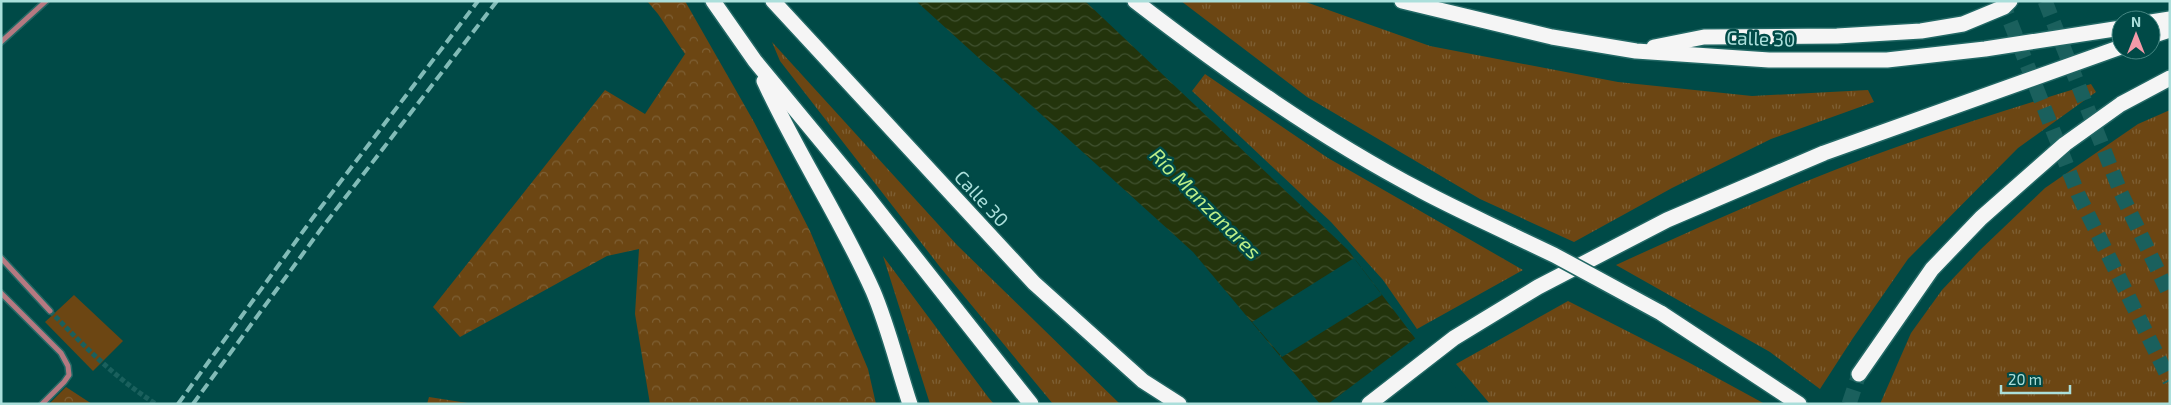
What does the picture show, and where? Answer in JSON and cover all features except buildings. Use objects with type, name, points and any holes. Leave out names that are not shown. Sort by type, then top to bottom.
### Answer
[{"type":"highway","points":[[713,1],[755,62],[865,194],[1031,404]]},
{"type":"highway","name":"Calle 30","points":[[773,1],[1034,283],[1143,381],[1179,404]]},
{"type":"highway","points":[[1136,1],[1238,78],[1361,156],[1422,191],[1554,255],[1661,313],[1799,404]]},
{"type":"highway","name":"Calle 30","points":[[1402,1],[1552,37],[1636,51],[1769,60],[1887,60],[1986,49],[2111,30]]},
{"type":"highway","points":[[1636,51],[1704,37],[1837,36],[1921,31],[1963,24],[2004,7],[2010,1]]},
{"type":"highway","points":[[1369,404],[1454,338],[1538,287],[1667,220],[1824,153],[2111,50]]},
{"type":"highway","points":[[755,62],[783,121],[829,203],[874,293],[910,404]]},
{"type":"highway","points":[[1859,374],[1932,269],[1980,218],[2065,144],[2122,104],[2170,78]]},
{"type":"street","points":[[1,42],[46,1]]},
{"type":"street","points":[[1,258],[50,311]]},
{"type":"street","points":[[1,293],[61,353],[68,366],[69,375],[42,404]]},
{"type":"green space","points":[[647,1],[685,1],[754,122],[810,231],[868,369],[876,404],[650,404],[635,314],[639,249],[607,256],[460,337],[433,307],[605,90],[645,114],[685,54]]},
{"type":"green space","points":[[1181,1],[1303,1],[1430,46],[1618,82],[1752,96],[1868,90],[1874,102],[1771,139],[1672,188],[1574,242],[1480,199],[1307,97]]},
{"type":"green space","points":[[772,42],[957,245],[1120,404],[1053,404],[940,267],[780,61]]},
{"type":"green space","points":[[1205,74],[1328,158],[1523,270],[1417,329],[1383,280],[1331,222],[1192,91]]},
{"type":"green space","points":[[2091,84],[2096,92],[2018,148],[1908,259],[1820,389],[1770,352],[1616,265],[1735,211],[1842,167],[2019,106]]},
{"type":"green space","points":[[2170,110],[2170,404],[1880,404],[1911,333],[1942,290],[1979,251],[2045,188],[2138,124]]},
{"type":"green space","points":[[883,256],[988,397],[994,404],[930,404]]},
{"type":"green space","points":[[74,295],[123,341],[93,371],[45,322]]},
{"type":"green space","points":[[1568,301],[1688,362],[1765,404],[1490,404],[1456,364]]},
{"type":"green space","points":[[66,387],[92,404],[49,404]]},
{"type":"green space","points":[[429,397],[474,404],[427,404]]},
{"type":"water","name":"Río Manzanares","points":[[916,1],[1085,1],[1348,250],[1465,404],[1320,404],[1193,252]]},
{"type":"pier","points":[[1354,258],[1382,295],[1282,357],[1252,322]]},
{"type":"pier","points":[[1417,337],[1468,404],[1328,404]]},
{"type":"tunnel","points":[[2002,1],[2078,194],[2170,381]]},
{"type":"tunnel","points":[[2045,1],[2121,193],[2170,296]]},
{"type":"tunnel","points":[[50,311],[113,372],[156,404]]},
{"type":"tunnel","points":[[1849,404],[1859,374]]},
{"type":"railway","points":[[178,404],[312,219],[478,1]]},
{"type":"railway","points":[[193,404],[321,229],[497,1]]}]
